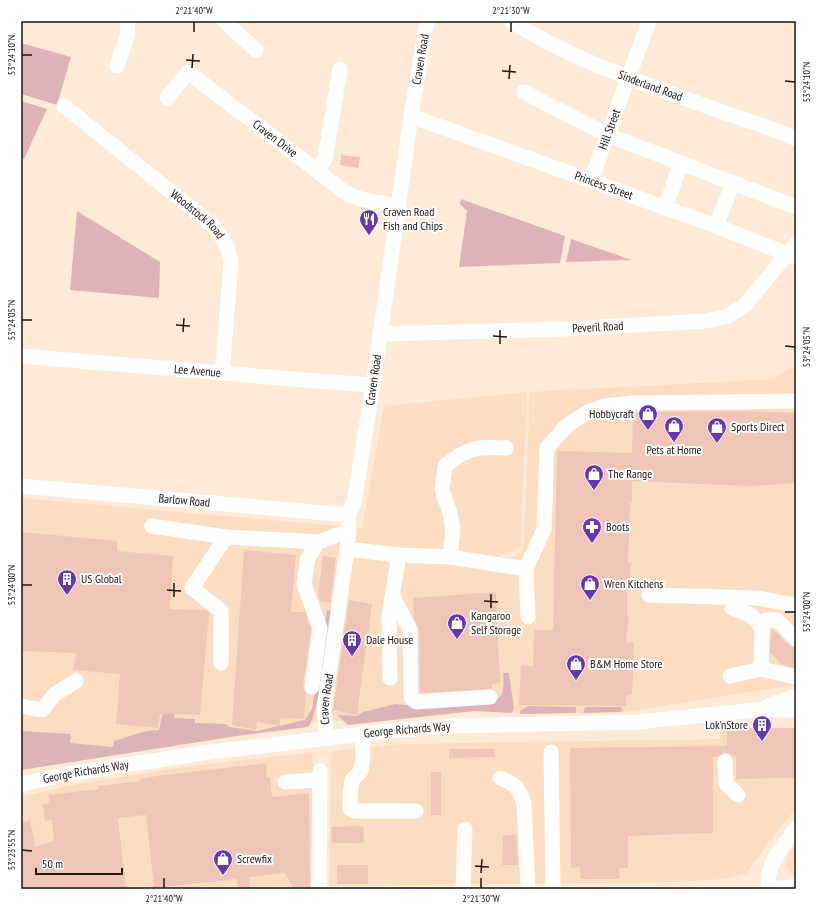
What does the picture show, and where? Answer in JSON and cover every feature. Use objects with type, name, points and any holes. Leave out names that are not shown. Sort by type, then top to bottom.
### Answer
[{"type":"street","points":[[117,66],[128,34],[127,21]]},
{"type":"street","points":[[224,21],[256,50]]},
{"type":"street","name":"Craven Road","points":[[327,738],[324,710],[347,549],[349,531],[348,515],[354,503],[373,385],[411,116],[427,21]]},
{"type":"street","name":"Sinderland Road","points":[[511,21],[538,38],[575,56],[628,78],[796,139]]},
{"type":"street","name":"Hill Street","points":[[591,180],[649,21]]},
{"type":"street","points":[[317,170],[325,159],[340,69]]},
{"type":"street","name":"Craven Drive","points":[[167,98],[188,72],[346,193],[361,199],[398,206]]},
{"type":"street","points":[[524,92],[608,135],[796,207]]},
{"type":"street","name":"Woodstock Road","points":[[64,106],[210,223],[227,245],[230,264],[222,373]]},
{"type":"street","name":"Princess Street","points":[[411,116],[591,180],[664,208],[793,251]]},
{"type":"street","points":[[664,208],[681,163]]},
{"type":"street","points":[[716,226],[732,182]]},
{"type":"street","name":"Peveril Road","points":[[380,334],[566,329],[706,321],[728,316],[746,304],[793,251]]},
{"type":"street","name":"Lee Avenue","points":[[21,356],[373,385]]},
{"type":"street","points":[[528,617],[526,569],[544,529],[547,448],[566,426],[586,413],[604,406],[634,403],[796,401]]},
{"type":"street","points":[[450,557],[453,529],[450,512],[442,490],[445,466],[461,453],[486,447],[506,448]]},
{"type":"street","name":"Barlow Road","points":[[21,486],[348,515]]},
{"type":"street","points":[[152,526],[226,537],[318,542],[349,531]]},
{"type":"street","points":[[221,663],[221,612],[192,588],[226,537]]},
{"type":"street","points":[[312,687],[320,628],[304,584],[308,558],[318,542]]},
{"type":"street","points":[[347,549],[399,555],[450,557],[526,569]]},
{"type":"street","points":[[390,678],[389,615],[399,555]]},
{"type":"street","points":[[649,595],[757,598],[796,605]]},
{"type":"street","points":[[393,596],[410,630],[411,698],[416,702],[490,697]]},
{"type":"street","points":[[732,608],[751,614],[762,628]]},
{"type":"street","points":[[761,668],[762,628],[766,620],[777,620],[796,639]]},
{"type":"street","points":[[730,676],[761,668],[796,677]]},
{"type":"street","points":[[21,706],[42,710],[56,694],[76,682]]},
{"type":"street","points":[[756,710],[796,696]]},
{"type":"street","name":"George Richards Way","points":[[21,784],[74,773],[203,753],[362,734],[453,726],[638,722],[756,710],[796,710]]},
{"type":"street","points":[[362,734],[363,756],[361,771],[352,780],[350,808],[355,811],[416,811]]},
{"type":"street","points":[[551,752],[553,889]]},
{"type":"street","points":[[725,761],[726,783],[738,795]]},
{"type":"street","points":[[285,782],[320,776],[319,889]]},
{"type":"street","points":[[500,778],[513,783],[519,790],[524,804],[528,889]]},
{"type":"street","points":[[463,889],[465,828]]},
{"type":"street","points":[[768,889],[768,874],[776,854],[796,828]]},
{"type":"street","points":[[772,889],[796,887]]},
{"type":"shaded area","points":[[21,43],[71,57],[57,105],[21,94]]},
{"type":"shaded area","points":[[21,101],[47,109],[24,159],[21,158]]},
{"type":"shaded area","points":[[461,199],[565,236],[560,263],[459,267],[467,211],[460,204]]},
{"type":"shaded area","points":[[77,211],[160,262],[159,298],[70,290]]},
{"type":"shaded area","points":[[571,239],[632,260],[566,262]]},
{"type":"shaded area","points":[[796,365],[796,685],[625,712],[519,714],[500,706],[280,726],[21,764],[21,498],[362,528],[384,406],[527,392],[520,547],[511,553],[501,555],[499,558],[514,557],[520,553],[524,546],[530,392],[773,379]]},
{"type":"shaded area","points":[[327,610],[331,611],[322,673],[316,708],[308,727],[237,736],[21,770],[21,731],[71,734],[70,743],[113,747],[114,741],[146,731],[159,730],[163,711],[174,705],[174,718],[195,719],[195,723],[226,724],[229,727],[256,731],[305,720],[312,709]]},
{"type":"shaded area","points":[[503,673],[509,673],[514,709],[512,713],[474,711],[348,725],[337,715],[357,716],[363,712],[395,704],[415,706],[495,701],[501,696],[504,685]]},
{"type":"shaded area","points":[[528,706],[576,707],[576,713],[520,714],[520,711]]},
{"type":"shaded area","points":[[585,707],[621,707],[622,709],[621,712],[583,713]]},
{"type":"shaded area","points":[[720,727],[796,728],[796,808],[745,874],[725,879],[677,882],[329,886],[331,751],[403,744],[720,739]]},
{"type":"shaded area","points":[[313,752],[311,889],[21,889],[21,797],[71,785],[189,766]]},
{"type":"shaded area","points":[[796,845],[796,875],[791,874],[786,862],[788,855]]},
{"type":"building","points":[[341,155],[360,157],[358,168],[340,165]]},
{"type":"building","points":[[751,411],[796,413],[796,483],[748,486],[632,481],[628,562],[631,563],[630,586],[627,586],[627,616],[629,616],[626,642],[634,643],[632,695],[626,696],[626,706],[519,705],[521,666],[533,666],[534,630],[553,630],[557,451],[632,453],[633,412]]},
{"type":"building","points":[[21,532],[117,541],[117,551],[173,556],[170,609],[206,610],[209,613],[200,715],[160,714],[158,728],[116,724],[120,674],[73,670],[76,653],[21,651]]},
{"type":"building","points":[[244,550],[296,555],[291,612],[305,612],[311,629],[303,686],[306,694],[304,719],[280,718],[280,726],[257,722],[256,730],[232,725]]},
{"type":"building","points":[[323,556],[336,558],[330,603],[320,601],[318,595]]},
{"type":"building","name":"Kangaroo Self Storage","points":[[496,592],[500,683],[492,684],[492,689],[420,693],[419,630],[414,618],[413,598]]},
{"type":"building","name":"Dale House","points":[[349,600],[372,604],[357,715],[333,710]]},
{"type":"building","points":[[772,629],[790,646],[796,648],[796,668],[782,665],[770,652]]},
{"type":"building","points":[[727,728],[796,728],[796,778],[736,779],[736,757],[725,752],[717,757],[713,757],[713,833],[628,836],[628,868],[619,868],[620,879],[581,879],[580,867],[571,868],[570,748],[727,746]]},
{"type":"building","points":[[449,749],[495,749],[495,757],[449,758]]},
{"type":"building","points":[[266,763],[267,777],[270,777],[272,797],[309,793],[310,889],[294,889],[285,873],[249,877],[250,888],[238,889],[236,879],[154,888],[146,815],[118,818],[126,889],[21,889],[21,823],[30,820],[35,847],[54,841],[52,820],[45,821],[43,804],[50,803],[49,795],[99,789],[98,786],[141,781],[140,779],[157,776]]},
{"type":"building","points":[[431,772],[441,772],[441,815],[431,815]]},
{"type":"building","points":[[363,826],[364,843],[332,843],[331,827]]},
{"type":"building","points":[[503,835],[516,835],[518,865],[502,865]]},
{"type":"building","points":[[337,865],[368,865],[368,884],[337,884]]},
{"type":"place","name":"Craven Road Fish and Chips","points":[[369,236]]},
{"type":"place","name":"Hobbycraft","points":[[648,431]]},
{"type":"place","name":"Pets at Home","points":[[674,443]]},
{"type":"place","name":"Sports Direct","points":[[717,444]]},
{"type":"place","name":"The Range","points":[[594,491]]},
{"type":"place","name":"Boots","points":[[592,544]]},
{"type":"place","name":"US Global","points":[[67,596]]},
{"type":"place","name":"Wren Kitchens","points":[[590,601]]},
{"type":"place","name":"Kangaroo Self Storage","points":[[457,640]]},
{"type":"place","name":"Dale House","points":[[352,657]]},
{"type":"place","name":"B&M Home Store","points":[[576,681]]},
{"type":"place","name":"Lok’nStore","points":[[762,742]]},
{"type":"place","name":"Screwfix","points":[[223,876]]}]
